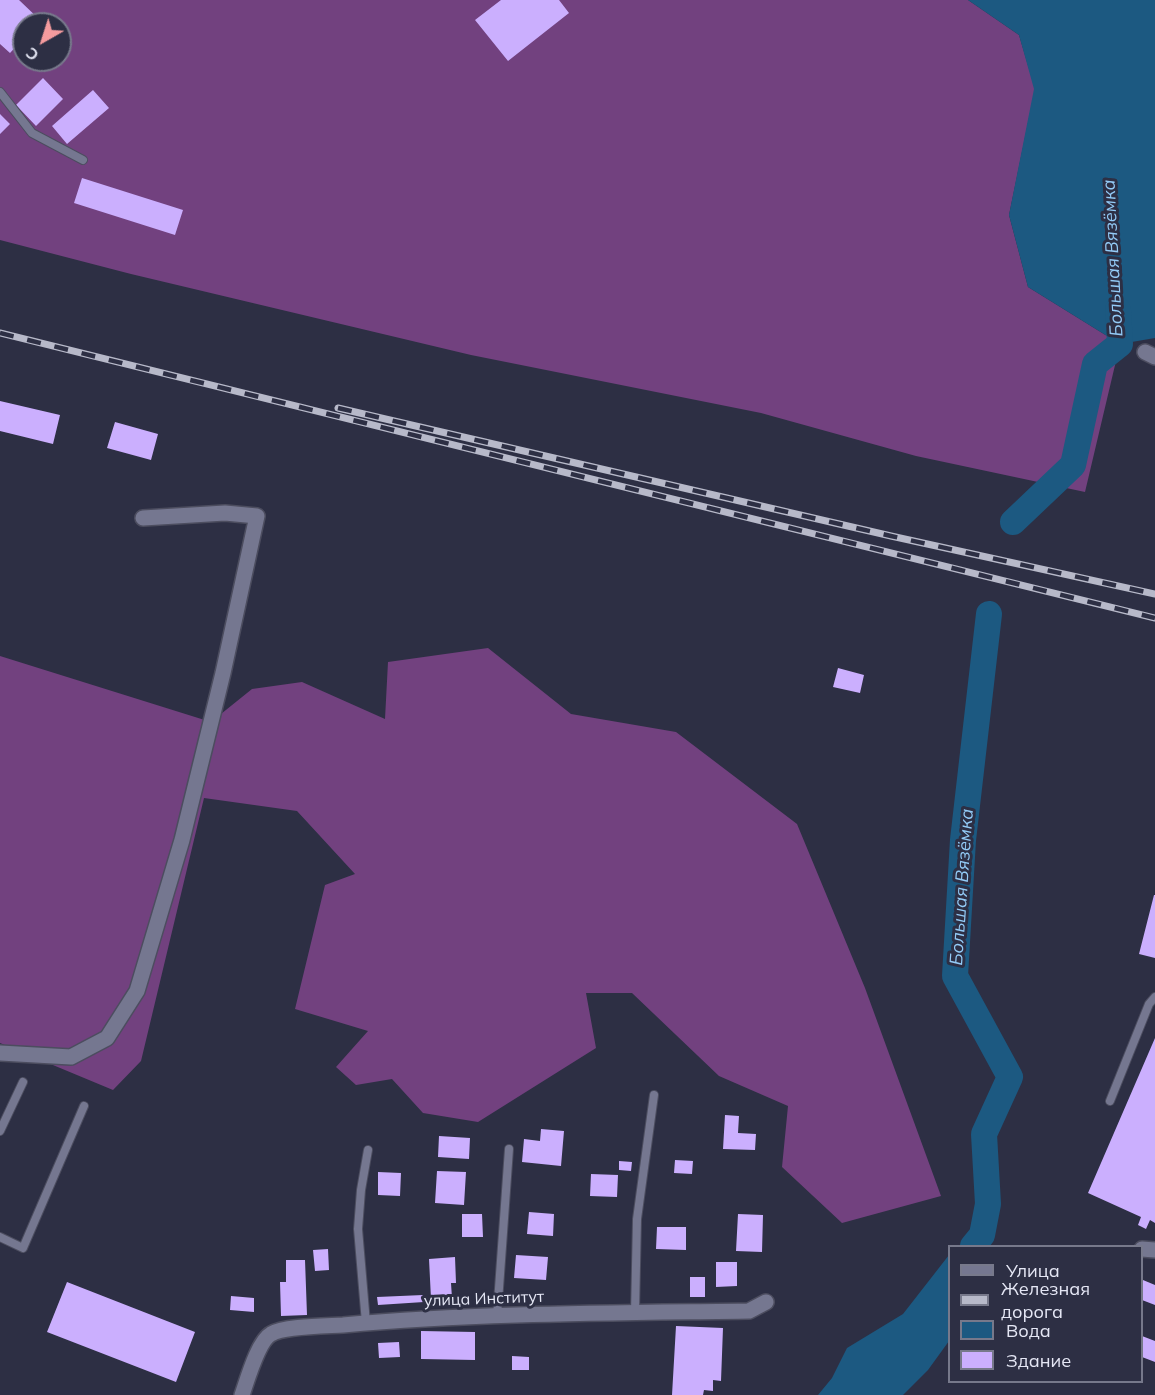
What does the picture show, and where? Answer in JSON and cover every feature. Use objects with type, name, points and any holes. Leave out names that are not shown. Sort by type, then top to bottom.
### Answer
[{"type":"street","points":[[0,1053],[71,1057],[107,1038],[137,991],[182,840],[223,673],[257,516],[225,513],[143,518]]},
{"type":"street","name":"улица Институт","points":[[242,1395],[261,1345],[270,1334],[284,1330],[497,1316],[749,1311],[766,1302]]},
{"type":"lane","points":[[0,92],[32,133],[83,160]]},
{"type":"lane","points":[[1110,1101],[1149,1004],[1155,997]]},
{"type":"lane","points":[[0,1131],[23,1082]]},
{"type":"lane","points":[[635,1313],[637,1219],[654,1095]]},
{"type":"lane","points":[[0,1238],[23,1248],[84,1106]]},
{"type":"lane","points":[[497,1316],[509,1149]]},
{"type":"lane","points":[[366,1323],[358,1229],[360,1190],[368,1150]]},
{"type":"shaded area","points":[[0,0],[968,0],[1019,35],[1035,89],[1009,215],[1028,287],[1120,344],[1085,492],[916,456],[761,413],[471,355],[131,274],[0,240]]},
{"type":"shaded area","points":[[488,648],[571,714],[676,732],[797,824],[865,988],[941,1196],[842,1223],[782,1167],[788,1106],[719,1076],[632,993],[586,993],[596,1048],[478,1122],[423,1113],[392,1079],[356,1085],[336,1067],[368,1031],[295,1009],[325,885],[355,874],[297,811],[204,798],[141,1061],[113,1090],[0,1043],[0,656],[211,722],[252,689],[302,682],[385,719],[388,662]]},
{"type":"water","points":[[968,0],[1155,0],[1155,338],[1120,344],[1028,287],[1009,215],[1034,89],[1019,35]]},
{"type":"water","points":[[948,1256],[948,1342],[928,1370],[903,1395],[818,1395],[832,1378],[847,1348],[903,1314]]},
{"type":"building","points":[[0,0],[19,0],[32,12],[12,12],[12,51],[10,53],[0,44]]},
{"type":"building","points":[[501,0],[559,0],[569,13],[508,61],[475,20]]},
{"type":"building","points":[[43,78],[63,99],[36,126],[16,105]]},
{"type":"building","points":[[93,90],[109,108],[67,144],[52,126]]},
{"type":"building","points":[[0,114],[10,124],[0,134]]},
{"type":"building","points":[[82,178],[183,210],[175,235],[74,203]]},
{"type":"building","points":[[0,401],[60,415],[53,444],[0,431]]},
{"type":"building","points":[[115,422],[158,434],[151,460],[107,448]]},
{"type":"building","points":[[838,668],[864,675],[860,693],[833,687]]},
{"type":"building","points":[[1155,895],[1155,958],[1139,954]]},
{"type":"building","points":[[1155,1038],[1155,1223],[1150,1220],[1146,1229],[1138,1225],[1141,1217],[1088,1193]]},
{"type":"building","points":[[725,1115],[739,1116],[738,1133],[756,1134],[755,1150],[723,1149]]},
{"type":"building","points":[[541,1129],[564,1131],[561,1166],[522,1162],[524,1139],[540,1141]]},
{"type":"building","points":[[439,1136],[470,1138],[469,1159],[438,1157]]},
{"type":"building","points":[[675,1160],[693,1161],[692,1174],[674,1173]]},
{"type":"building","points":[[619,1161],[632,1162],[631,1171],[619,1170]]},
{"type":"building","points":[[437,1171],[466,1172],[464,1205],[435,1203]]},
{"type":"building","points":[[378,1172],[401,1173],[400,1196],[378,1195]]},
{"type":"building","points":[[591,1174],[618,1175],[617,1197],[590,1196]]},
{"type":"building","points":[[529,1212],[554,1214],[553,1236],[527,1234]]},
{"type":"building","points":[[462,1214],[482,1214],[483,1237],[462,1237]]},
{"type":"building","points":[[738,1214],[763,1215],[762,1252],[736,1251]]},
{"type":"building","points":[[657,1227],[686,1227],[686,1250],[656,1249]]},
{"type":"building","points":[[328,1249],[329,1270],[315,1271],[313,1250]]},
{"type":"building","points":[[516,1255],[548,1257],[546,1280],[514,1278]]},
{"type":"building","points":[[455,1257],[456,1283],[451,1283],[452,1298],[431,1299],[429,1259]]},
{"type":"building","points":[[286,1260],[305,1260],[307,1315],[281,1316],[280,1282],[286,1282]]},
{"type":"building","points":[[716,1262],[737,1262],[737,1286],[716,1287]]},
{"type":"building","points":[[690,1277],[705,1277],[705,1297],[690,1297]]},
{"type":"building","points":[[1143,1280],[1155,1285],[1155,1305],[1143,1300]]},
{"type":"building","points":[[67,1282],[195,1332],[176,1382],[47,1332]]},
{"type":"building","points":[[423,1295],[424,1302],[378,1305],[377,1297]]},
{"type":"building","points":[[231,1296],[254,1298],[254,1312],[230,1310]]},
{"type":"building","points":[[676,1326],[723,1328],[721,1381],[713,1380],[713,1391],[704,1390],[703,1395],[672,1395]]},
{"type":"building","points":[[421,1331],[475,1332],[475,1360],[421,1359]]},
{"type":"building","points":[[1143,1336],[1155,1341],[1155,1362],[1143,1357]]},
{"type":"building","points":[[399,1342],[400,1357],[379,1358],[378,1343]]},
{"type":"building","points":[[512,1356],[529,1357],[529,1370],[512,1370]]},
{"type":"waterway","name":"Большая Вязёмка","points":[[1013,522],[1073,465],[1095,364],[1120,344],[1118,310]]},
{"type":"waterway","name":"Большая Вязёмка","points":[[974,1245],[982,1235],[988,1204],[984,1134],[1010,1077],[955,976],[963,840],[989,614]]},
{"type":"railway","points":[[0,333],[1155,618]]},
{"type":"railway","points":[[338,408],[891,536],[1155,594]]}]
